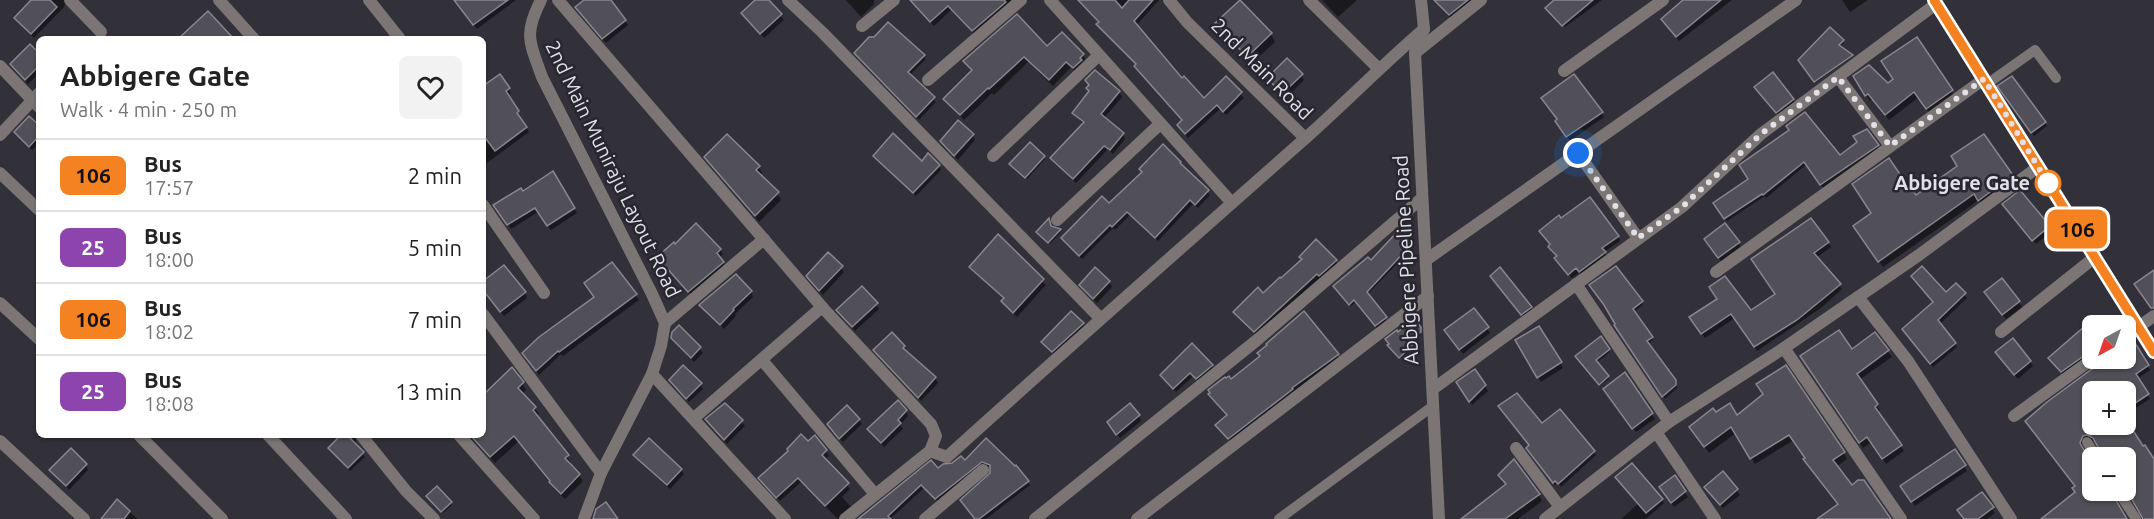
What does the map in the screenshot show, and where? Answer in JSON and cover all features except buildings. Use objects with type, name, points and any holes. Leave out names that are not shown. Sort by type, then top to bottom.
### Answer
[{"type":"main road","points":[[1935,2],[2154,352]]},
{"type":"street","points":[[70,0],[99,36]]},
{"type":"street","points":[[219,0],[251,36]]},
{"type":"street","points":[[369,0],[398,36]]},
{"type":"street","name":"2nd Main Muniraju Layout Road","points":[[541,0],[533,16],[529,39],[542,77],[665,323],[662,346],[652,374],[601,473],[584,519]]},
{"type":"street","points":[[558,0],[822,308],[931,424],[936,436],[930,451],[845,519]]},
{"type":"street","points":[[788,0],[822,32],[1100,318]]},
{"type":"street","points":[[862,26],[894,0]]},
{"type":"street","points":[[928,80],[1022,0]]},
{"type":"street","points":[[1050,0],[1232,203]]},
{"type":"street","name":"2nd Main Road","points":[[1169,0],[1187,22],[1305,138]]},
{"type":"street","points":[[1309,0],[1378,68]]},
{"type":"street","name":"Abbigere Pipeline Road","points":[[1421,0],[1424,29],[1415,53],[1439,519]]},
{"type":"street","points":[[1415,53],[1481,0]]},
{"type":"street","points":[[1564,71],[1663,0]]},
{"type":"street","points":[[1426,260],[1796,0]]},
{"type":"street","points":[[1433,388],[1682,207],[1761,134],[1935,2]]},
{"type":"street","points":[[930,451],[947,457],[1424,29]]},
{"type":"street","points":[[993,156],[1098,56]]},
{"type":"street","points":[[0,66],[36,99]]},
{"type":"street","points":[[1838,77],[1890,146]]},
{"type":"street","points":[[1716,272],[1890,146],[1985,81]]},
{"type":"street","points":[[0,135],[36,101]]},
{"type":"street","points":[[1057,220],[1160,123]]},
{"type":"street","points":[[1578,153],[1638,238]]},
{"type":"street","points":[[1545,519],[1669,422],[1784,348],[1919,255],[2038,167]]},
{"type":"street","points":[[0,173],[36,207]]},
{"type":"street","points":[[1035,519],[1257,340],[1422,198]]},
{"type":"street","points":[[486,209],[544,293]]},
{"type":"street","points":[[665,323],[764,239]]},
{"type":"street","points":[[2001,332],[2095,257]]},
{"type":"street","points":[[1576,284],[1669,422]]},
{"type":"street","points":[[1137,519],[1428,296]]},
{"type":"street","points":[[1858,297],[1908,361],[2007,518]]},
{"type":"street","points":[[0,303],[36,336]]},
{"type":"street","points":[[694,418],[822,308]]},
{"type":"street","points":[[2136,329],[2154,316]]},
{"type":"street","points":[[486,318],[601,473]]},
{"type":"street","points":[[1784,348],[1900,519]]},
{"type":"street","points":[[762,360],[874,494]]},
{"type":"street","points":[[2014,416],[2082,367]]},
{"type":"street","points":[[652,374],[785,519]]},
{"type":"street","points":[[1656,432],[1715,519]]},
{"type":"street","points":[[143,438],[222,519]]},
{"type":"street","points":[[271,438],[346,519]]},
{"type":"street","points":[[363,438],[406,491],[434,519]]},
{"type":"street","points":[[462,438],[534,519]]},
{"type":"street","points":[[0,441],[84,519]]},
{"type":"street","points":[[1516,448],[1560,507]]},
{"type":"street","points":[[925,519],[983,470]]},
{"type":"lane","points":[[1985,81],[2036,50],[2056,78]]},
{"type":"lane","points":[[1279,519],[1433,406]]},
{"type":"lane","points":[[2087,442],[2090,447]]},
{"type":"lane","points":[[2125,501],[2136,519]]},
{"type":"bus line","name":"106","points":[[1934,0],[2154,352]]},
{"type":"place","name":"Abbigere Gate","points":[[2048,183]]},
{"type":"route","points":[[1578,153],[1638,238],[1682,207],[1761,134],[1838,77],[1890,146],[1984,79],[2048,183]]}]
